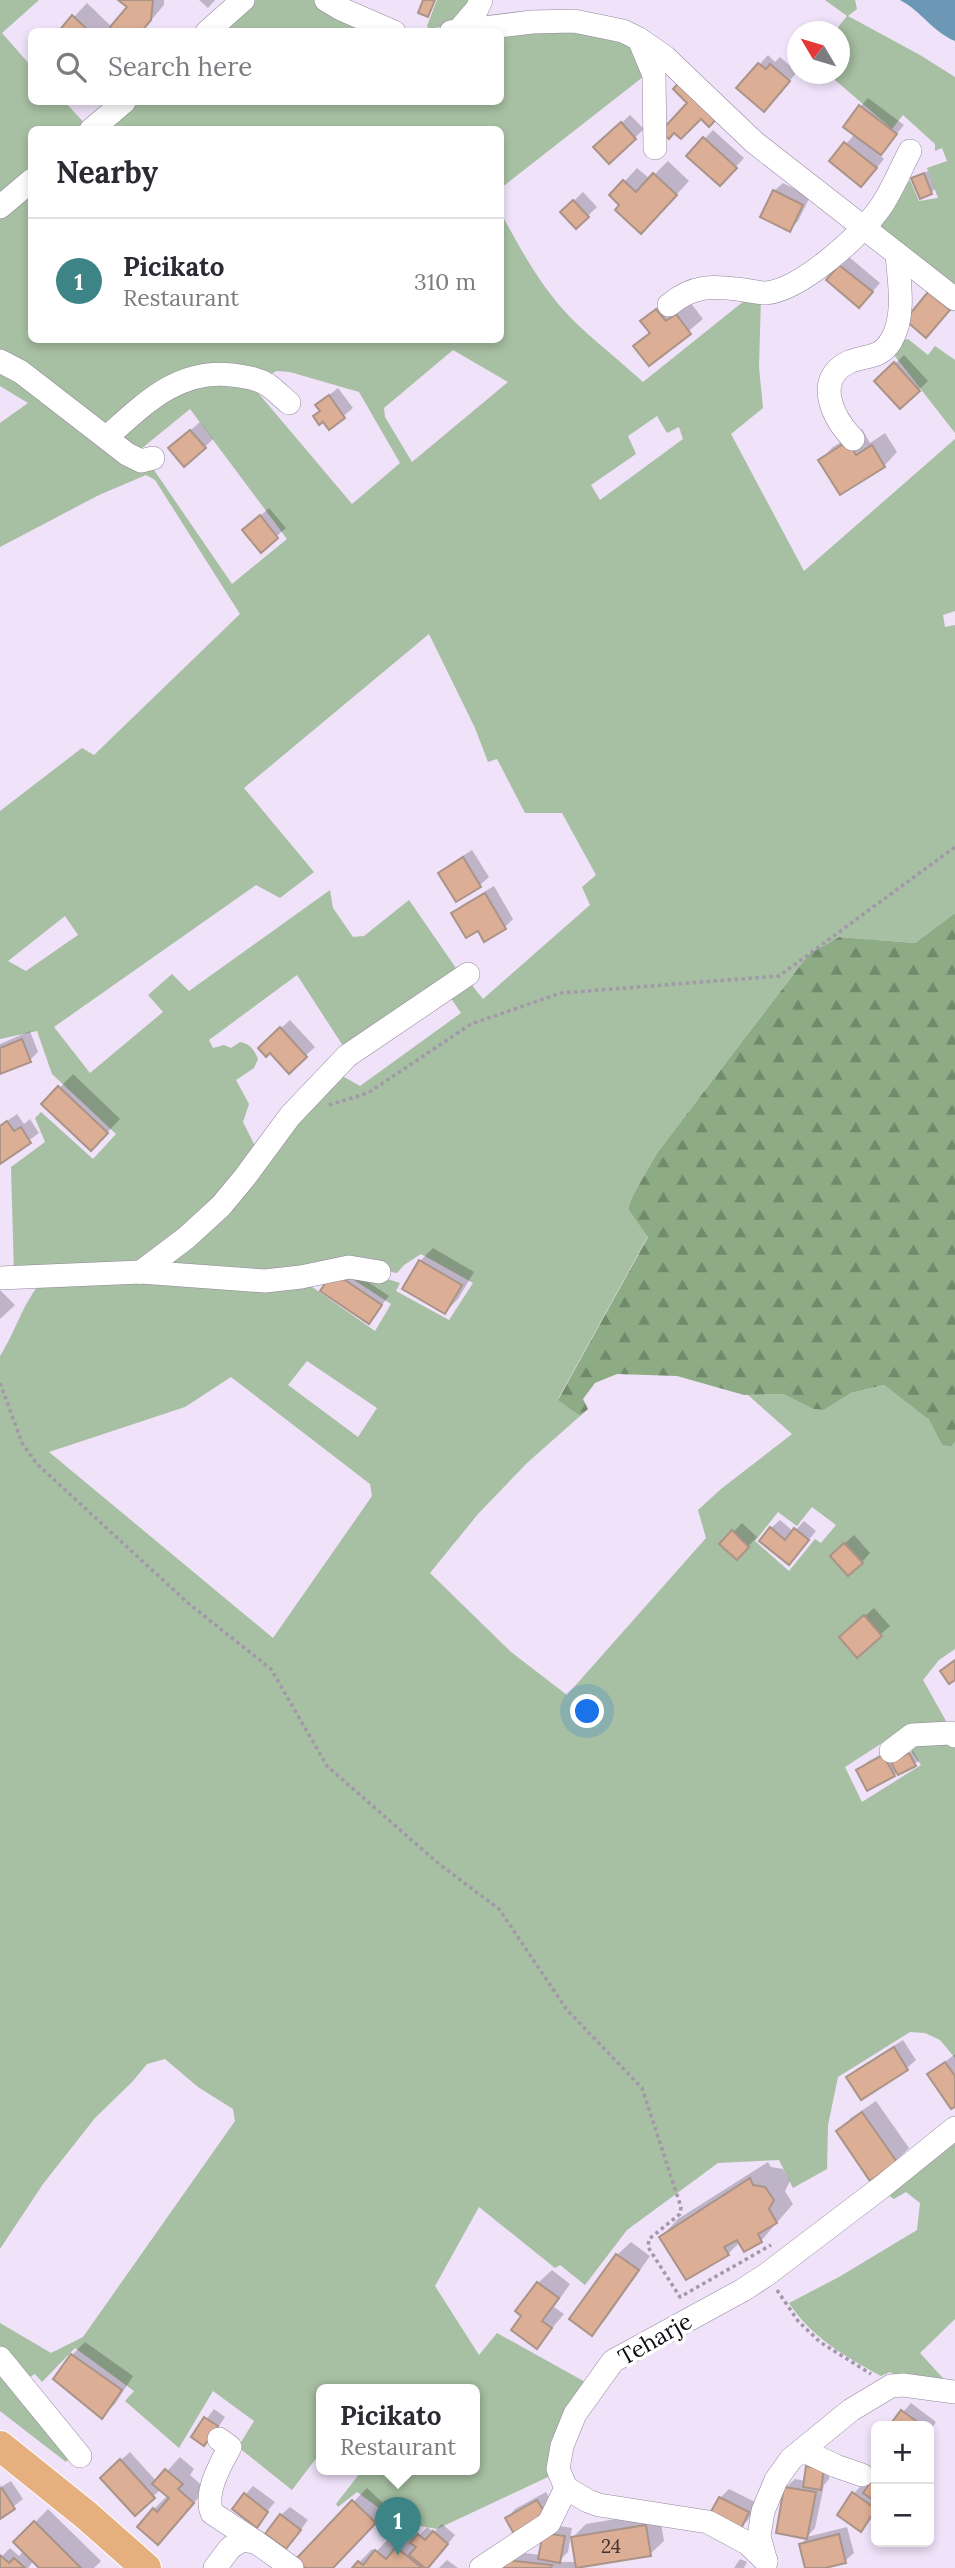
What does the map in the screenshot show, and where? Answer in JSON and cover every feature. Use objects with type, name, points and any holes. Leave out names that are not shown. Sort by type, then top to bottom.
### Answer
[{"type":"main road","points":[[0,2445],[146,2568]]},
{"type":"street","points":[[212,28],[243,0]]},
{"type":"street","points":[[326,0],[385,28]]},
{"type":"street","points":[[458,28],[477,9],[481,0]]},
{"type":"street","points":[[481,28],[574,20],[623,32],[639,39],[665,57],[754,142],[955,299]]},
{"type":"street","points":[[639,39],[654,75],[655,148]]},
{"type":"street","points":[[96,126],[120,105]]},
{"type":"street","points":[[669,304],[682,293],[712,286],[764,293],[780,290],[836,254],[862,227],[882,205],[910,151]]},
{"type":"street","points":[[0,207],[28,183]]},
{"type":"street","points":[[853,439],[839,424],[832,410],[829,391],[833,376],[841,366],[853,360],[879,354],[891,340],[900,307],[897,254]]},
{"type":"street","points":[[0,361],[21,372],[127,454],[141,461],[153,458]]},
{"type":"street","points":[[107,437],[180,380],[202,374],[252,378],[268,385],[289,402]]},
{"type":"street","points":[[141,1272],[186,1238],[221,1206],[290,1116],[347,1056],[468,974]]},
{"type":"street","points":[[0,1278],[141,1272],[265,1281],[301,1278],[348,1267],[379,1272]]},
{"type":"street","points":[[891,1751],[912,1735],[953,1734]]},
{"type":"street","name":"Teharje","points":[[566,2488],[558,2469],[562,2446],[575,2414],[613,2361],[766,2275],[955,2128]]},
{"type":"street","points":[[0,2358],[80,2456]]},
{"type":"street","points":[[767,2565],[759,2536],[763,2511],[776,2480],[791,2459],[851,2410],[891,2386],[903,2385],[955,2392]]},
{"type":"street","points":[[219,2439],[230,2448],[219,2468],[209,2507],[212,2513],[292,2568]]},
{"type":"street","points":[[802,2451],[862,2475]]},
{"type":"street","points":[[481,2568],[549,2523],[566,2488],[599,2505],[708,2522],[747,2543],[767,2565]]},
{"type":"street","points":[[215,2568],[230,2548],[242,2540],[256,2542]]},
{"type":"path","points":[[329,1104],[368,1093],[471,1024],[561,993],[779,975],[955,847]]},
{"type":"path","points":[[0,1383],[22,1443],[37,1464],[188,1603],[271,1669],[327,1766],[439,1864],[499,1909],[566,2010],[642,2088],[681,2207],[680,2214],[649,2239],[648,2246],[680,2297],[769,2245],[796,2253]]},
{"type":"path","points":[[766,2275],[798,2321],[820,2342],[891,2386]]},
{"type":"green space","points":[[0,0],[39,0],[2,33],[28,63],[28,105],[68,105],[87,126],[28,126],[28,178],[0,202]]},
{"type":"green space","points":[[254,0],[316,0],[369,28],[221,28]]},
{"type":"green space","points":[[437,0],[474,0],[446,26],[427,26]]},
{"type":"green space","points":[[825,0],[855,0],[857,9],[848,16],[955,77],[955,291],[906,254],[877,222],[910,180],[919,201],[938,198],[927,168],[947,161],[942,148],[935,151],[935,144],[903,115],[892,129],[840,84],[850,84],[850,21],[843,21],[847,16]]},
{"type":"green space","points":[[543,24],[630,43],[648,73],[504,186],[504,126],[105,126],[129,105],[504,105],[504,34]]},
{"type":"green space","points":[[28,192],[28,343],[504,343],[504,219],[520,249],[559,305],[643,382],[749,297],[761,297],[759,367],[763,408],[731,434],[804,571],[955,439],[955,611],[943,615],[945,627],[955,625],[955,913],[915,943],[839,937],[809,954],[657,1153],[632,1197],[628,1209],[648,1236],[558,1399],[580,1416],[527,1463],[478,1514],[430,1573],[511,1652],[567,1695],[706,1538],[698,1510],[792,1434],[748,1395],[783,1394],[813,1409],[824,1410],[851,1393],[884,1385],[929,1420],[942,1445],[951,1447],[955,1442],[955,1649],[939,1660],[923,1680],[946,1721],[927,1731],[907,1727],[845,1767],[862,1802],[921,1765],[907,1745],[931,1739],[955,1742],[955,2058],[940,2040],[925,2033],[910,2032],[838,2077],[828,2125],[827,2169],[793,2188],[779,2160],[718,2163],[627,2230],[585,2285],[560,2265],[555,2268],[479,2207],[435,2286],[479,2355],[497,2333],[587,2383],[559,2439],[550,2476],[437,2529],[398,2522],[357,2492],[338,2507],[336,2504],[358,2475],[480,2475],[480,2384],[316,2384],[316,2459],[292,2490],[238,2447],[254,2421],[213,2391],[179,2448],[125,2401],[134,2391],[75,2348],[42,2382],[35,2374],[26,2379],[0,2350],[0,2323],[51,2353],[83,2337],[235,2121],[233,2109],[198,2087],[165,2059],[147,2064],[95,2118],[43,2184],[0,2249],[0,1356],[30,1298],[43,1280],[85,1281],[143,1275],[267,1284],[305,1282],[375,1331],[391,1304],[340,1271],[375,1275],[400,1283],[396,1291],[449,1320],[473,1283],[421,1254],[397,1273],[342,1264],[283,1276],[170,1269],[168,1259],[225,1212],[284,1133],[337,1073],[360,1086],[461,1013],[448,994],[467,979],[483,999],[590,905],[582,887],[596,875],[562,813],[525,813],[497,759],[488,762],[475,728],[429,634],[244,788],[314,872],[280,898],[256,885],[54,1027],[90,1073],[163,1012],[148,995],[172,974],[189,991],[330,890],[333,908],[353,937],[364,936],[409,900],[458,971],[451,981],[347,1052],[297,975],[209,1040],[213,1048],[224,1045],[231,1048],[240,1042],[247,1044],[258,1059],[254,1068],[236,1080],[249,1104],[243,1122],[258,1152],[215,1204],[160,1252],[121,1269],[14,1274],[11,1167],[45,1142],[35,1118],[41,1112],[93,1159],[116,1134],[52,1074],[37,1031],[0,1039],[0,811],[82,748],[94,755],[240,614],[155,480],[146,475],[99,495],[0,547],[0,423],[28,403],[0,386],[0,365],[25,378],[125,458],[139,467],[151,467],[232,584],[287,539],[190,409],[136,453],[122,442],[117,432],[156,400],[177,387],[200,378],[231,378],[249,382],[352,504],[400,463],[359,392],[290,372],[276,371],[268,377],[226,369],[199,370],[178,377],[122,417],[104,426],[94,424],[19,365],[0,356],[0,217]],"holes":[[[453,350],[508,382],[412,462],[385,417],[384,408]],[[657,416],[667,433],[679,427],[683,439],[600,500],[591,485],[636,454],[628,436]],[[65,916],[78,935],[26,971],[8,961]],[[307,1361],[377,1408],[358,1437],[288,1385]],[[231,1377],[370,1484],[372,1496],[273,1638],[49,1452],[185,1407]],[[812,1507],[836,1525],[821,1543],[815,1539],[789,1571],[755,1541],[778,1512],[797,1526]]]},
{"type":"green space","points":[[908,339],[928,355],[935,346],[955,360],[955,433],[891,351],[896,343]]},
{"type":"green space","points":[[955,913],[955,1442],[951,1447],[942,1445],[929,1420],[884,1385],[851,1393],[824,1410],[813,1409],[783,1394],[744,1395],[677,1376],[617,1374],[595,1383],[583,1399],[588,1409],[580,1416],[558,1400],[648,1237],[628,1209],[632,1197],[657,1153],[809,954],[839,937],[915,943]]},
{"type":"green space","points":[[955,2143],[955,2319],[920,2353],[951,2387],[907,2382],[890,2372],[881,2376],[842,2354],[819,2336],[789,2303],[839,2277],[917,2230],[920,2203],[906,2192],[894,2199],[888,2195]]},
{"type":"green space","points":[[0,2362],[72,2455],[66,2462],[0,2411]]},
{"type":"water","points":[[900,0],[955,0],[955,41],[940,32]]},
{"type":"building","points":[[118,0],[153,0],[151,20],[144,28],[111,28],[127,7]]},
{"type":"building","points":[[423,0],[435,0],[428,17],[418,13]]},
{"type":"building","points":[[72,15],[86,28],[61,28]]},
{"type":"building","points":[[758,63],[766,69],[770,64],[787,78],[787,84],[764,112],[736,88]]},
{"type":"building","points":[[682,79],[720,115],[709,127],[701,119],[681,139],[674,133],[669,139],[661,131],[687,103],[673,89]]},
{"type":"building","points":[[859,105],[897,134],[881,155],[843,127]]},
{"type":"building","points":[[621,122],[636,139],[609,164],[593,147]]},
{"type":"building","points":[[703,137],[737,168],[720,186],[686,156]]},
{"type":"building","points":[[844,142],[877,168],[861,187],[829,161]]},
{"type":"building","points":[[653,173],[677,195],[641,234],[615,210],[619,205],[609,195],[623,180],[636,192]]},
{"type":"building","points":[[924,173],[932,194],[920,199],[911,178]]},
{"type":"building","points":[[773,190],[803,205],[790,232],[760,217]]},
{"type":"building","points":[[573,200],[589,217],[576,229],[560,212]]},
{"type":"building","points":[[839,265],[873,292],[859,308],[826,280]]},
{"type":"building","points":[[928,292],[950,310],[926,338],[905,320]]},
{"type":"building","points":[[656,309],[666,321],[676,314],[691,334],[649,366],[633,346],[650,333],[640,321]]},
{"type":"building","points":[[894,362],[920,391],[900,409],[874,381]]},
{"type":"building","points":[[329,395],[345,418],[329,430],[323,422],[319,425],[313,416],[320,411],[315,405]]},
{"type":"building","points":[[190,430],[206,448],[184,467],[168,448]]},
{"type":"building","points":[[848,441],[856,455],[872,445],[885,467],[840,495],[818,460]]},
{"type":"building","points":[[260,515],[278,538],[261,553],[242,530]]},
{"type":"building","points":[[463,857],[481,887],[456,902],[438,873]]},
{"type":"building","points":[[485,893],[506,929],[484,942],[478,931],[466,938],[451,913]]},
{"type":"building","points":[[280,1027],[307,1057],[289,1074],[270,1053],[266,1057],[258,1048]]},
{"type":"building","points":[[22,1039],[31,1062],[0,1074],[0,1048]]},
{"type":"building","points":[[58,1086],[108,1133],[91,1151],[41,1104]]},
{"type":"building","points":[[7,1121],[14,1131],[21,1127],[31,1143],[0,1164],[0,1126]]},
{"type":"building","points":[[419,1260],[462,1285],[445,1314],[402,1289]]},
{"type":"building","points":[[333,1272],[382,1305],[369,1324],[320,1291]]},
{"type":"building","points":[[770,1527],[785,1540],[794,1528],[809,1540],[789,1565],[759,1541]]},
{"type":"building","points":[[732,1530],[749,1547],[737,1560],[719,1544]]},
{"type":"building","points":[[844,1543],[863,1563],[848,1576],[830,1556]]},
{"type":"building","points":[[864,1615],[882,1636],[857,1658],[839,1637]]},
{"type":"building","points":[[955,1660],[955,1680],[949,1684],[940,1671]]},
{"type":"building","points":[[909,1753],[916,1766],[898,1775],[891,1763]]},
{"type":"building","points":[[883,1755],[895,1776],[867,1791],[856,1770]]},
{"type":"building","points":[[894,2047],[908,2070],[861,2100],[846,2077]]},
{"type":"building","points":[[945,2062],[955,2076],[955,2107],[951,2109],[927,2074]]},
{"type":"building","points":[[862,2112],[897,2162],[870,2181],[836,2131]]},
{"type":"building","points":[[750,2178],[753,2185],[765,2187],[774,2200],[769,2209],[777,2223],[758,2234],[762,2242],[744,2252],[737,2240],[724,2247],[729,2255],[686,2280],[659,2237]]},
{"type":"building","points":[[616,2254],[639,2270],[592,2336],[569,2319]]},
{"type":"building","points":[[537,2282],[559,2298],[542,2321],[552,2328],[537,2349],[511,2330],[521,2316],[515,2311]]},
{"type":"building","points":[[71,2354],[122,2390],[102,2419],[53,2379]]},
{"type":"building","points":[[901,2410],[916,2421],[893,2421]]},
{"type":"building","points":[[204,2417],[218,2426],[204,2446],[191,2437]]},
{"type":"building","points":[[120,2459],[155,2498],[135,2516],[100,2478]]},
{"type":"building","points":[[806,2466],[824,2469],[821,2490],[803,2487]]},
{"type":"building","points":[[165,2469],[183,2484],[178,2489],[194,2503],[158,2545],[137,2527],[153,2508],[157,2512],[169,2498],[152,2484]]},
{"type":"building","points":[[871,2481],[871,2499],[863,2493]]},
{"type":"building","points":[[784,2487],[816,2492],[807,2539],[776,2533]]},
{"type":"building","points":[[2,2488],[15,2509],[0,2519],[0,2489]]},
{"type":"building","points":[[852,2492],[871,2505],[871,2517],[861,2532],[837,2515]]},
{"type":"building","points":[[244,2493],[268,2512],[257,2528],[232,2509]]},
{"type":"building","points":[[719,2497],[749,2512],[740,2531],[709,2515]]},
{"type":"building","points":[[352,2500],[376,2523],[333,2568],[305,2568],[296,2559]]},
{"type":"building","points":[[537,2500],[547,2516],[514,2534],[505,2518]]},
{"type":"building","points":[[280,2514],[301,2530],[286,2549],[265,2534]]},
{"type":"building","points":[[34,2521],[81,2568],[39,2568],[13,2542]]},
{"type":"building","points":[[646,2525],[651,2556],[576,2568],[571,2537]]},
{"type":"building","points":[[433,2531],[448,2544],[428,2568],[425,2568],[409,2555],[416,2547],[410,2543],[418,2534],[425,2540]]},
{"type":"building","points":[[543,2533],[565,2536],[560,2563],[538,2559]]},
{"type":"building","points":[[839,2534],[846,2563],[825,2568],[805,2568],[799,2544]]},
{"type":"building","points":[[396,2547],[422,2568],[352,2568],[358,2561],[363,2565],[375,2550],[386,2559]]},
{"type":"building","points":[[0,2555],[9,2563],[14,2558],[25,2568],[0,2568]]},
{"type":"building","points":[[505,2560],[552,2565],[551,2568],[495,2568]]},
{"type":"place","name":"Picikato","points":[[398,2555]]}]
